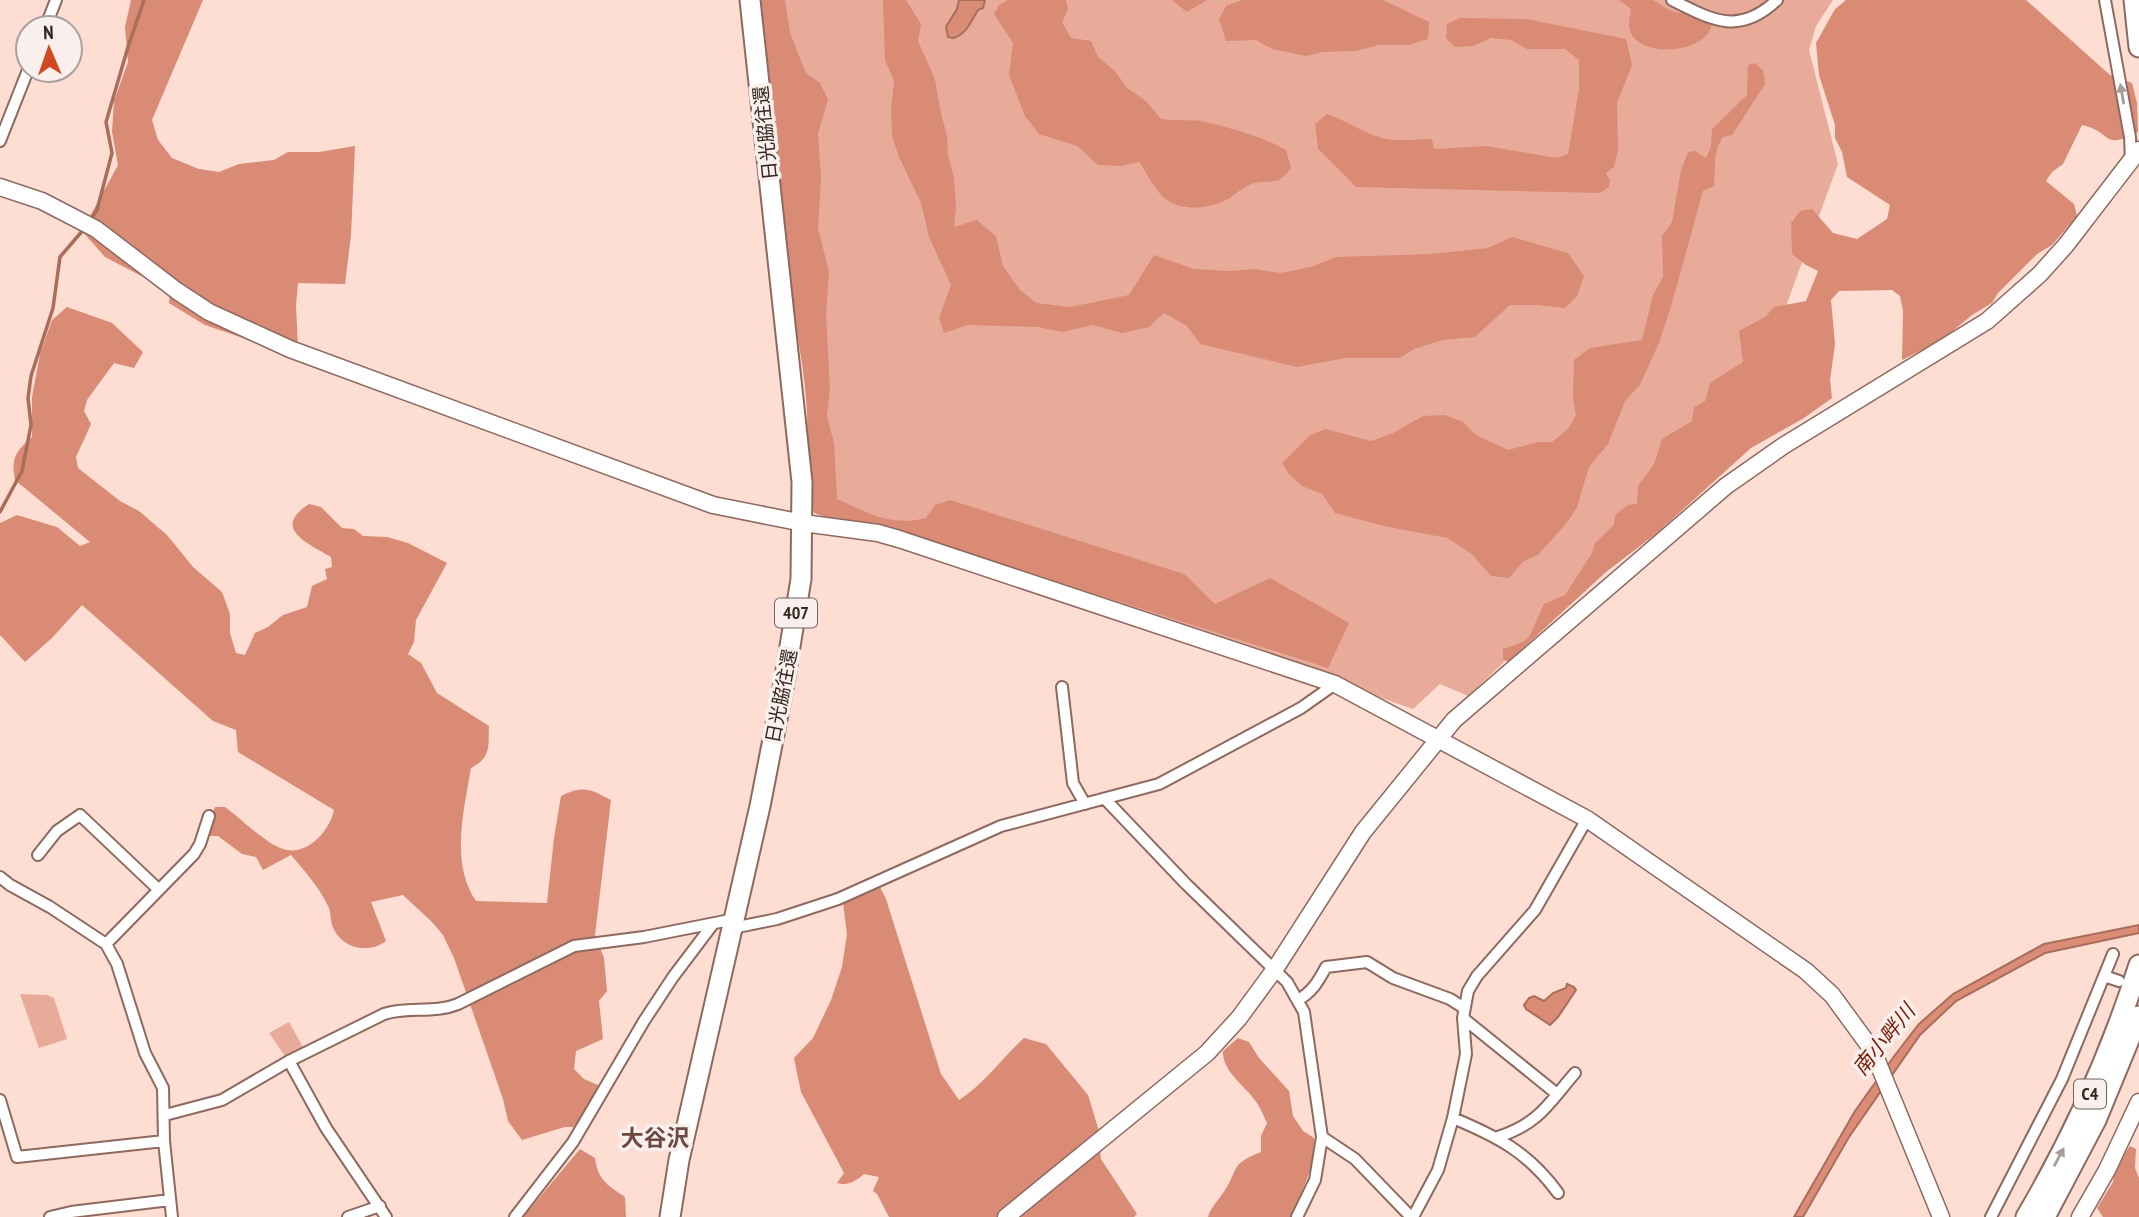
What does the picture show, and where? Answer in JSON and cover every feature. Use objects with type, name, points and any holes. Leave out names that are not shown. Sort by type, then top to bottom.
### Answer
[{"type":"highway","name":"日光脇往還","points":[[670,1217],[679,1160],[760,806],[801,579],[803,523],[799,454],[750,0]]},
{"type":"highway","points":[[2134,0],[2139,47]]},
{"type":"highway","name":"C4","points":[[2026,1217],[2079,1120],[2117,1030],[2139,965]]},
{"type":"highway","name":"C4","points":[[2045,1217],[2095,1120],[2139,1016]]},
{"type":"street","points":[[1672,0],[1726,23],[1748,20],[1777,0]]},
{"type":"street","points":[[1006,1217],[1207,1054],[1239,1018],[1275,970],[1363,832],[1438,738],[1464,710],[1726,486],[1783,446],[1987,321],[2040,274],[2135,156],[2105,0]]},
{"type":"street","points":[[0,141],[22,84]]},
{"type":"street","points":[[0,187],[43,201],[96,229],[209,312],[264,338],[713,505],[803,523],[878,533],[899,539],[1335,684],[1438,738],[1587,819],[1807,971],[1843,1008],[1873,1052],[1941,1217]]},
{"type":"street","points":[[165,1115],[222,1100],[289,1061],[384,1014],[396,1011],[446,1010],[574,946],[713,924],[777,919],[838,899],[1001,826],[1159,784],[1301,708],[1335,684]]},
{"type":"street","points":[[1062,687],[1073,783],[1086,804]]},
{"type":"street","points":[[1105,800],[1186,884],[1287,982],[1304,1012],[1322,1137],[1315,1180],[1297,1217]]},
{"type":"street","points":[[38,855],[57,831],[80,815],[158,889]]},
{"type":"street","points":[[106,944],[194,854],[209,816]]},
{"type":"street","points":[[1322,1137],[1355,1159],[1412,1217],[1438,1170],[1453,1118],[1466,1054],[1463,1013],[1468,991],[1477,976],[1535,910],[1587,819]]},
{"type":"street","points":[[0,877],[106,944],[117,964],[145,1053],[163,1088],[163,1141],[172,1217]]},
{"type":"street","points":[[515,1217],[573,1142],[644,1021],[713,924]]},
{"type":"street","points":[[1991,1217],[2062,1079],[2113,954]]},
{"type":"street","points":[[1298,1000],[1316,985],[1326,967],[1367,962],[1393,978],[1450,999],[1557,1094]]},
{"type":"street","points":[[2104,976],[2119,981]]},
{"type":"street","points":[[289,1061],[326,1128],[386,1217]]},
{"type":"street","points":[[1498,1137],[1529,1125],[1575,1073]]},
{"type":"street","points":[[0,1100],[17,1157],[163,1141]]},
{"type":"street","points":[[2080,1217],[2107,1170],[2139,1102]]},
{"type":"street","points":[[1453,1118],[1498,1137],[1543,1172],[1558,1193]]},
{"type":"street","points":[[50,1217],[170,1200]]},
{"type":"street","points":[[348,1217],[380,1206]]},
{"type":"shaded area","points":[[131,0],[203,0],[152,120],[158,140],[172,158],[199,169],[219,172],[239,164],[274,160],[288,152],[319,152],[355,146],[351,235],[345,284],[298,283],[298,349],[287,353],[205,325],[169,303],[170,291],[105,257],[82,231],[118,165],[112,132],[114,101],[128,62],[125,27]]},
{"type":"shaded area","points":[[761,0],[785,0],[790,33],[806,73],[820,83],[828,100],[818,133],[821,179],[818,228],[829,272],[826,315],[830,389],[827,416],[834,443],[837,499],[880,517],[902,521],[926,518],[935,505],[950,500],[1184,574],[1215,604],[1270,578],[1349,623],[1328,668],[877,525],[843,523],[814,513],[807,474],[805,384],[789,299],[768,105],[770,82]]},
{"type":"shaded area","points":[[778,0],[1833,0],[1816,26],[1809,50],[1838,164],[1736,443],[1468,696],[1440,684],[1413,709],[825,503]]},
{"type":"shaded area","points":[[883,0],[906,0],[921,24],[918,41],[935,79],[954,178],[954,227],[977,220],[996,236],[1003,266],[1020,290],[1036,303],[1070,307],[1129,295],[1154,255],[1194,269],[1256,269],[1280,273],[1311,267],[1336,257],[1431,254],[1488,248],[1512,237],[1568,253],[1584,276],[1577,296],[1565,308],[1510,305],[1475,337],[1443,340],[1414,349],[1400,358],[1346,358],[1297,367],[1200,344],[1187,326],[1164,313],[1149,327],[1122,333],[1093,325],[1062,332],[1038,327],[968,325],[944,333],[939,318],[951,285],[929,237],[921,203],[892,136],[894,81],[885,60]]},
{"type":"shaded area","points":[[959,0],[985,0],[983,8],[978,10],[965,30],[958,36],[948,37],[946,27],[957,9]]},
{"type":"shaded area","points":[[1008,0],[1066,0],[1068,9],[1062,22],[1071,38],[1091,41],[1098,57],[1115,71],[1127,88],[1146,101],[1161,119],[1206,122],[1257,137],[1286,150],[1291,168],[1278,180],[1251,184],[1219,203],[1186,207],[1164,198],[1139,162],[1122,166],[1098,165],[1077,146],[1039,134],[1025,116],[1009,75],[1013,43],[994,14],[999,5]]},
{"type":"shaded area","points":[[1172,0],[1207,0],[1187,12]]},
{"type":"shaded area","points":[[1242,0],[1383,0],[1429,22],[1428,39],[1409,45],[1378,45],[1356,51],[1323,52],[1306,56],[1272,49],[1256,40],[1226,41],[1219,19],[1226,6]]},
{"type":"shaded area","points":[[1619,0],[1653,0],[1671,11],[1701,17],[1712,24],[1708,34],[1687,47],[1660,49],[1647,46],[1637,40],[1630,31],[1631,9]]},
{"type":"shaded area","points":[[1846,0],[2026,0],[2110,75],[2132,83],[2137,103],[2138,132],[2112,140],[2082,125],[2063,164],[2052,172],[2046,181],[2074,204],[2077,216],[2052,245],[2037,254],[1998,293],[1992,303],[1972,315],[1942,340],[1902,360],[1903,311],[1900,296],[1892,290],[1839,291],[1831,300],[1835,344],[1830,380],[1832,398],[1804,418],[1751,448],[1657,533],[1606,572],[1508,662],[1503,659],[1503,649],[1529,637],[1544,604],[1565,595],[1592,553],[1595,543],[1614,525],[1615,515],[1628,505],[1637,504],[1638,486],[1654,464],[1662,439],[1692,421],[1694,407],[1705,401],[1710,383],[1743,362],[1739,331],[1765,317],[1774,307],[1806,301],[1818,271],[1792,254],[1791,223],[1800,211],[1812,209],[1833,233],[1857,239],[1887,219],[1890,205],[1847,177],[1842,152],[1835,138],[1835,125],[1819,75],[1816,43],[1835,9]]},
{"type":"shaded area","points":[[1460,18],[1527,19],[1626,39],[1632,65],[1617,103],[1618,150],[1614,167],[1606,173],[1610,181],[1609,187],[1600,193],[1356,187],[1318,149],[1315,124],[1327,114],[1382,138],[1432,139],[1434,149],[1487,146],[1557,158],[1568,154],[1579,89],[1579,60],[1565,49],[1527,49],[1511,40],[1491,38],[1473,46],[1455,47],[1446,38],[1447,24]]},
{"type":"shaded area","points":[[1755,63],[1763,70],[1765,84],[1732,135],[1723,137],[1720,143],[1716,155],[1714,186],[1703,191],[1659,343],[1640,385],[1625,401],[1608,444],[1589,467],[1577,507],[1539,554],[1523,562],[1509,578],[1491,576],[1472,554],[1447,538],[1335,513],[1322,494],[1302,486],[1289,474],[1282,463],[1310,435],[1326,429],[1371,441],[1393,433],[1423,416],[1445,415],[1463,422],[1476,435],[1508,450],[1538,442],[1552,442],[1568,429],[1576,415],[1573,398],[1574,360],[1590,348],[1642,340],[1653,295],[1663,277],[1662,236],[1672,222],[1681,170],[1688,152],[1695,151],[1706,158],[1711,147],[1712,129],[1747,95],[1748,65]]},
{"type":"shaded area","points":[[67,307],[112,323],[143,352],[134,368],[114,363],[87,400],[84,411],[91,424],[76,457],[78,468],[120,501],[139,511],[167,535],[193,567],[222,592],[230,614],[230,633],[236,653],[245,655],[255,633],[283,615],[307,607],[312,586],[327,579],[325,569],[332,567],[331,557],[304,541],[293,528],[293,521],[298,513],[309,504],[321,507],[342,528],[354,529],[363,536],[387,537],[408,543],[447,563],[416,620],[414,642],[408,654],[421,663],[437,693],[489,726],[486,755],[471,768],[461,836],[463,870],[476,901],[547,903],[561,796],[575,790],[586,790],[611,800],[595,935],[604,958],[607,991],[599,1001],[603,1039],[576,1051],[574,1069],[584,1079],[600,1086],[579,1127],[565,1127],[522,1140],[508,1121],[503,1099],[454,958],[443,935],[403,895],[371,902],[386,941],[371,948],[355,947],[336,933],[324,898],[291,855],[263,870],[256,857],[242,854],[218,836],[209,836],[208,828],[215,807],[225,807],[271,843],[288,850],[297,850],[314,842],[321,835],[334,810],[238,752],[236,730],[213,721],[82,605],[52,638],[25,662],[0,635],[0,523],[17,515],[57,527],[80,546],[90,542],[15,480],[14,472],[16,456],[32,437],[32,397],[40,354],[52,320]]},
{"type":"shaded area","points":[[879,885],[886,899],[941,1074],[959,1100],[1024,1038],[1046,1044],[1088,1095],[1098,1128],[1101,1159],[1137,1214],[1134,1217],[889,1217],[873,1191],[879,1177],[864,1174],[852,1182],[837,1183],[844,1173],[801,1092],[794,1058],[813,1038],[831,1000],[842,967],[847,934],[843,903]]},
{"type":"shaded area","points":[[2139,925],[2139,933],[2045,953],[1956,1001],[1920,1035],[1849,1137],[1803,1217],[1794,1217],[1855,1111],[1892,1059],[1919,1024],[1953,994],[2044,944]]},
{"type":"shaded area","points":[[1567,984],[1576,990],[1550,1025],[1526,1009],[1524,1005],[1529,998],[1534,996],[1544,1001],[1553,993],[1566,988]]},
{"type":"shaded area","points":[[20,994],[47,995],[54,998],[67,1039],[39,1048]]},
{"type":"shaded area","points":[[289,1022],[303,1047],[285,1056],[269,1033]]},
{"type":"shaded area","points":[[1238,1038],[1249,1042],[1259,1058],[1289,1091],[1293,1116],[1303,1131],[1314,1138],[1310,1169],[1290,1217],[1208,1217],[1239,1164],[1261,1152],[1261,1136],[1267,1123],[1253,1097],[1226,1066],[1223,1051]]},
{"type":"shaded area","points":[[2130,1146],[2136,1149],[2139,1217],[2103,1217],[2097,1208],[2113,1182],[2115,1168]]},
{"type":"shaded area","points":[[580,1149],[595,1158],[598,1172],[604,1181],[625,1197],[626,1217],[523,1217]]},
{"type":"waterway","points":[[91,219],[97,210],[112,153],[106,122],[144,0]]},
{"type":"waterway","points":[[0,512],[22,471],[31,425],[28,398],[31,376],[53,308],[60,257],[84,229]]},
{"type":"district","name":"大谷沢","points":[[655,1138]]},
{"type":"water label","name":"南小畔川","points":[[1884,1040]]}]
